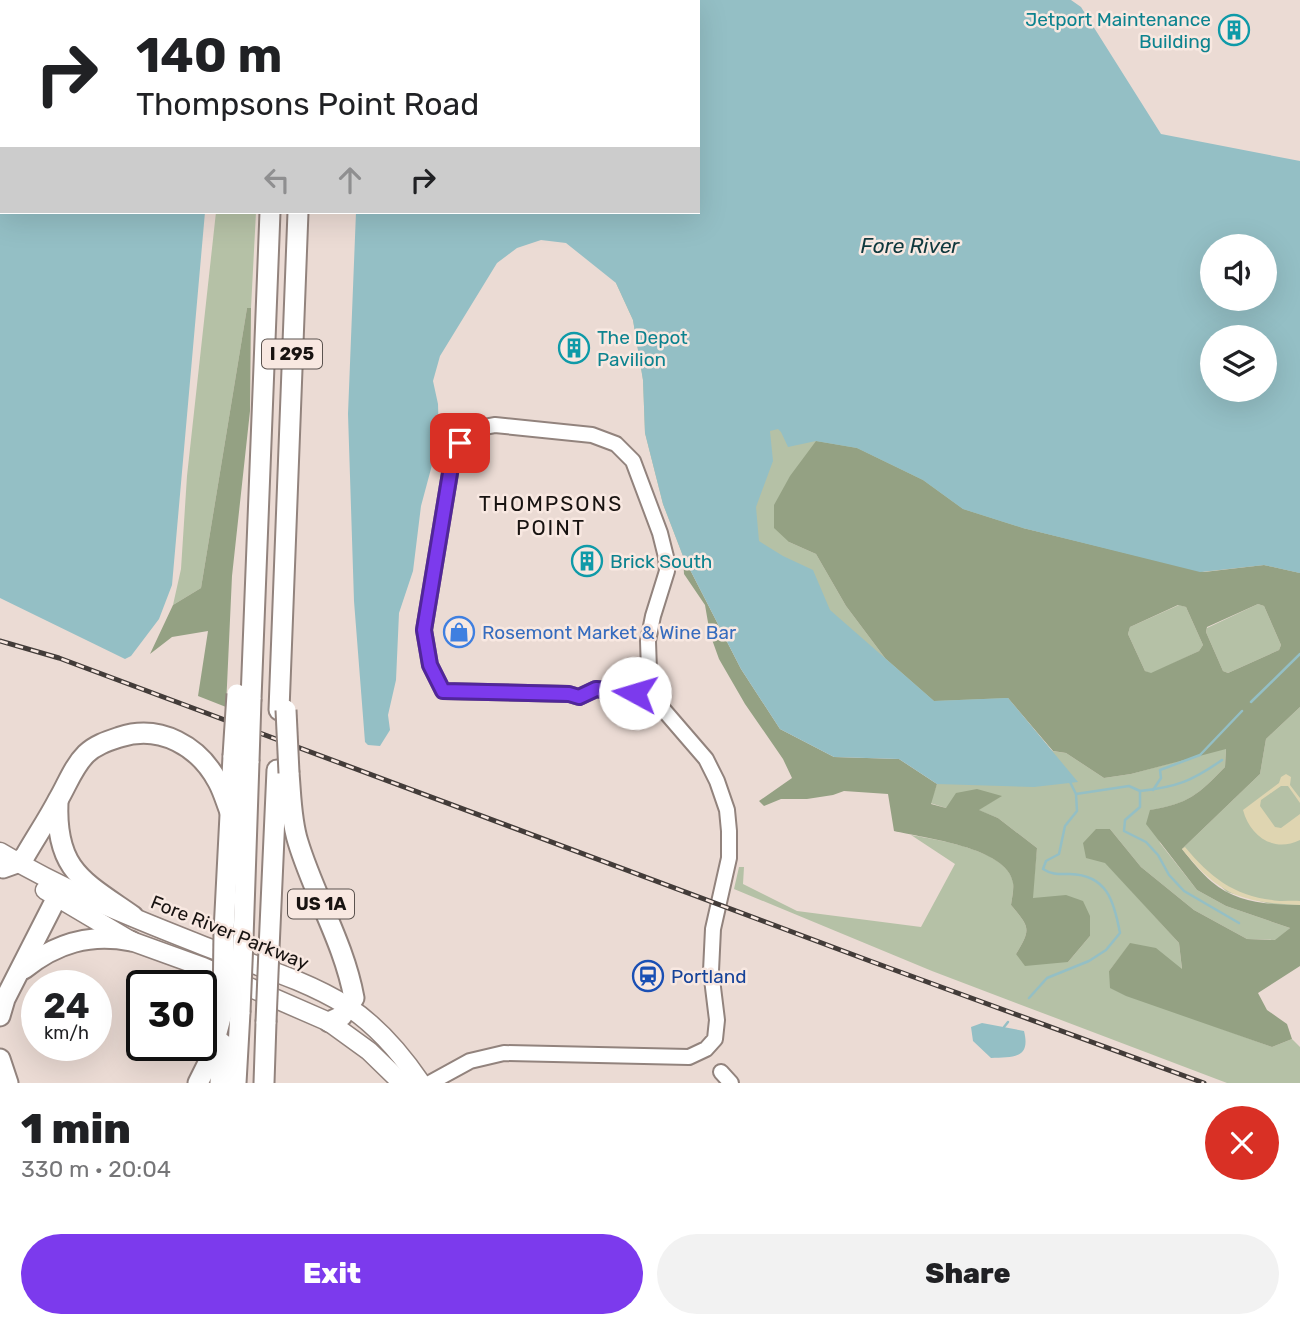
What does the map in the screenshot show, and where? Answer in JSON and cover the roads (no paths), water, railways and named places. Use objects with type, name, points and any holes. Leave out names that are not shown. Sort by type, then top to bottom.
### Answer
[{"type":"highway","name":"I 295","points":[[233,935],[270,214]]},
{"type":"highway","name":"I 295","points":[[282,633],[298,214]]},
{"type":"highway","name":"US 1A","points":[[282,633],[283,771],[297,840],[349,968],[354,998],[348,1007]]},
{"type":"highway","points":[[5,862],[25,856],[86,754],[97,746],[128,734],[174,738],[188,746],[219,782],[230,812]]},
{"type":"highway","points":[[236,1083],[231,1011],[233,935],[230,812],[241,759]]},
{"type":"highway","points":[[264,1083],[269,949],[283,771]]},
{"type":"highway","points":[[58,800],[61,841],[67,859],[80,879],[133,916]]},
{"type":"highway","points":[[0,1016],[5,999],[58,891]]},
{"type":"highway","points":[[20,971],[44,953],[74,941],[98,937],[131,941]]},
{"type":"highway","points":[[329,1022],[342,1016],[348,1007]]},
{"type":"highway","points":[[198,1083],[231,1011]]},
{"type":"highway","points":[[220,1083],[231,1011]]},
{"type":"highway","points":[[0,1059],[8,1083]]},
{"type":"main road","name":"Fore River Parkway","points":[[5,862],[58,891],[131,941],[203,967],[329,1022],[369,1051],[402,1083]]},
{"type":"main road","name":"Fore River Parkway","points":[[58,891],[133,916],[313,988],[348,1007],[372,1026],[421,1083]]},
{"type":"street","points":[[430,1083],[455,1068],[485,1056],[503,1053],[689,1057],[706,1049],[715,1039],[718,1020],[711,971],[715,915],[729,859],[727,810],[722,793],[706,759],[662,708],[649,671],[649,641],[653,616],[665,583],[666,557],[660,533],[633,461],[608,439],[592,435],[495,425],[468,435],[460,443],[452,461],[424,630],[430,665],[443,691],[569,694],[579,697],[596,689],[656,696]]},
{"type":"water","name":"Fore River","points":[[700,0],[1071,0],[1081,7],[1161,134],[1300,161],[1300,573],[1264,565],[1200,572],[1023,528],[963,509],[923,480],[857,448],[816,441],[788,447],[778,429],[770,431],[773,461],[756,507],[759,541],[813,570],[830,610],[934,701],[1008,698],[1078,782],[1034,787],[937,784],[899,759],[834,757],[780,729],[741,669],[683,556],[663,504],[645,433],[643,380],[633,320],[616,283],[566,243],[541,240],[517,248],[497,263],[440,356],[433,381],[438,404],[439,439],[421,506],[413,571],[399,613],[396,680],[388,715],[390,730],[380,746],[368,745],[365,742],[354,601],[348,414],[356,214],[700,214]]},
{"type":"water","points":[[0,214],[205,214],[172,585],[159,619],[131,656],[125,659],[0,598]]},
{"type":"water","points":[[982,1023],[1024,1031],[1025,1047],[1022,1052],[1013,1056],[991,1058],[973,1041],[971,1027]]},
{"type":"waterway","points":[[1251,702],[1300,654]]},
{"type":"waterway","points":[[1153,790],[1161,778],[1160,770],[1200,755],[1242,711]]},
{"type":"waterway","points":[[1140,791],[1184,782],[1222,760]]},
{"type":"waterway","points":[[1029,998],[1047,978],[1089,961],[1106,950],[1120,933],[1115,910],[1107,892],[1093,879],[1056,874],[1043,869],[1046,861],[1059,854],[1065,826],[1077,811],[1076,794],[1070,782]]},
{"type":"waterway","points":[[1076,794],[1129,786],[1140,791],[1140,807],[1125,820],[1124,831],[1146,842],[1184,891],[1239,923]]},
{"type":"waterway","points":[[1004,1027],[1008,1022]]},
{"type":"railway","points":[[0,641],[59,658],[1204,1083]]},
{"type":"place","name":"Jetport Maintenance Building","points":[[1234,30]]},
{"type":"place","name":"The Depot Pavilion","points":[[574,348]]},
{"type":"place","name":"Brick South","points":[[587,561]]},
{"type":"place","name":"Rosemont Market & Wine Bar","points":[[459,632]]},
{"type":"place","name":"Portland","points":[[648,976]]},
{"type":"district","name":"THOMPSONS POINT","points":[[551,516]]}]
